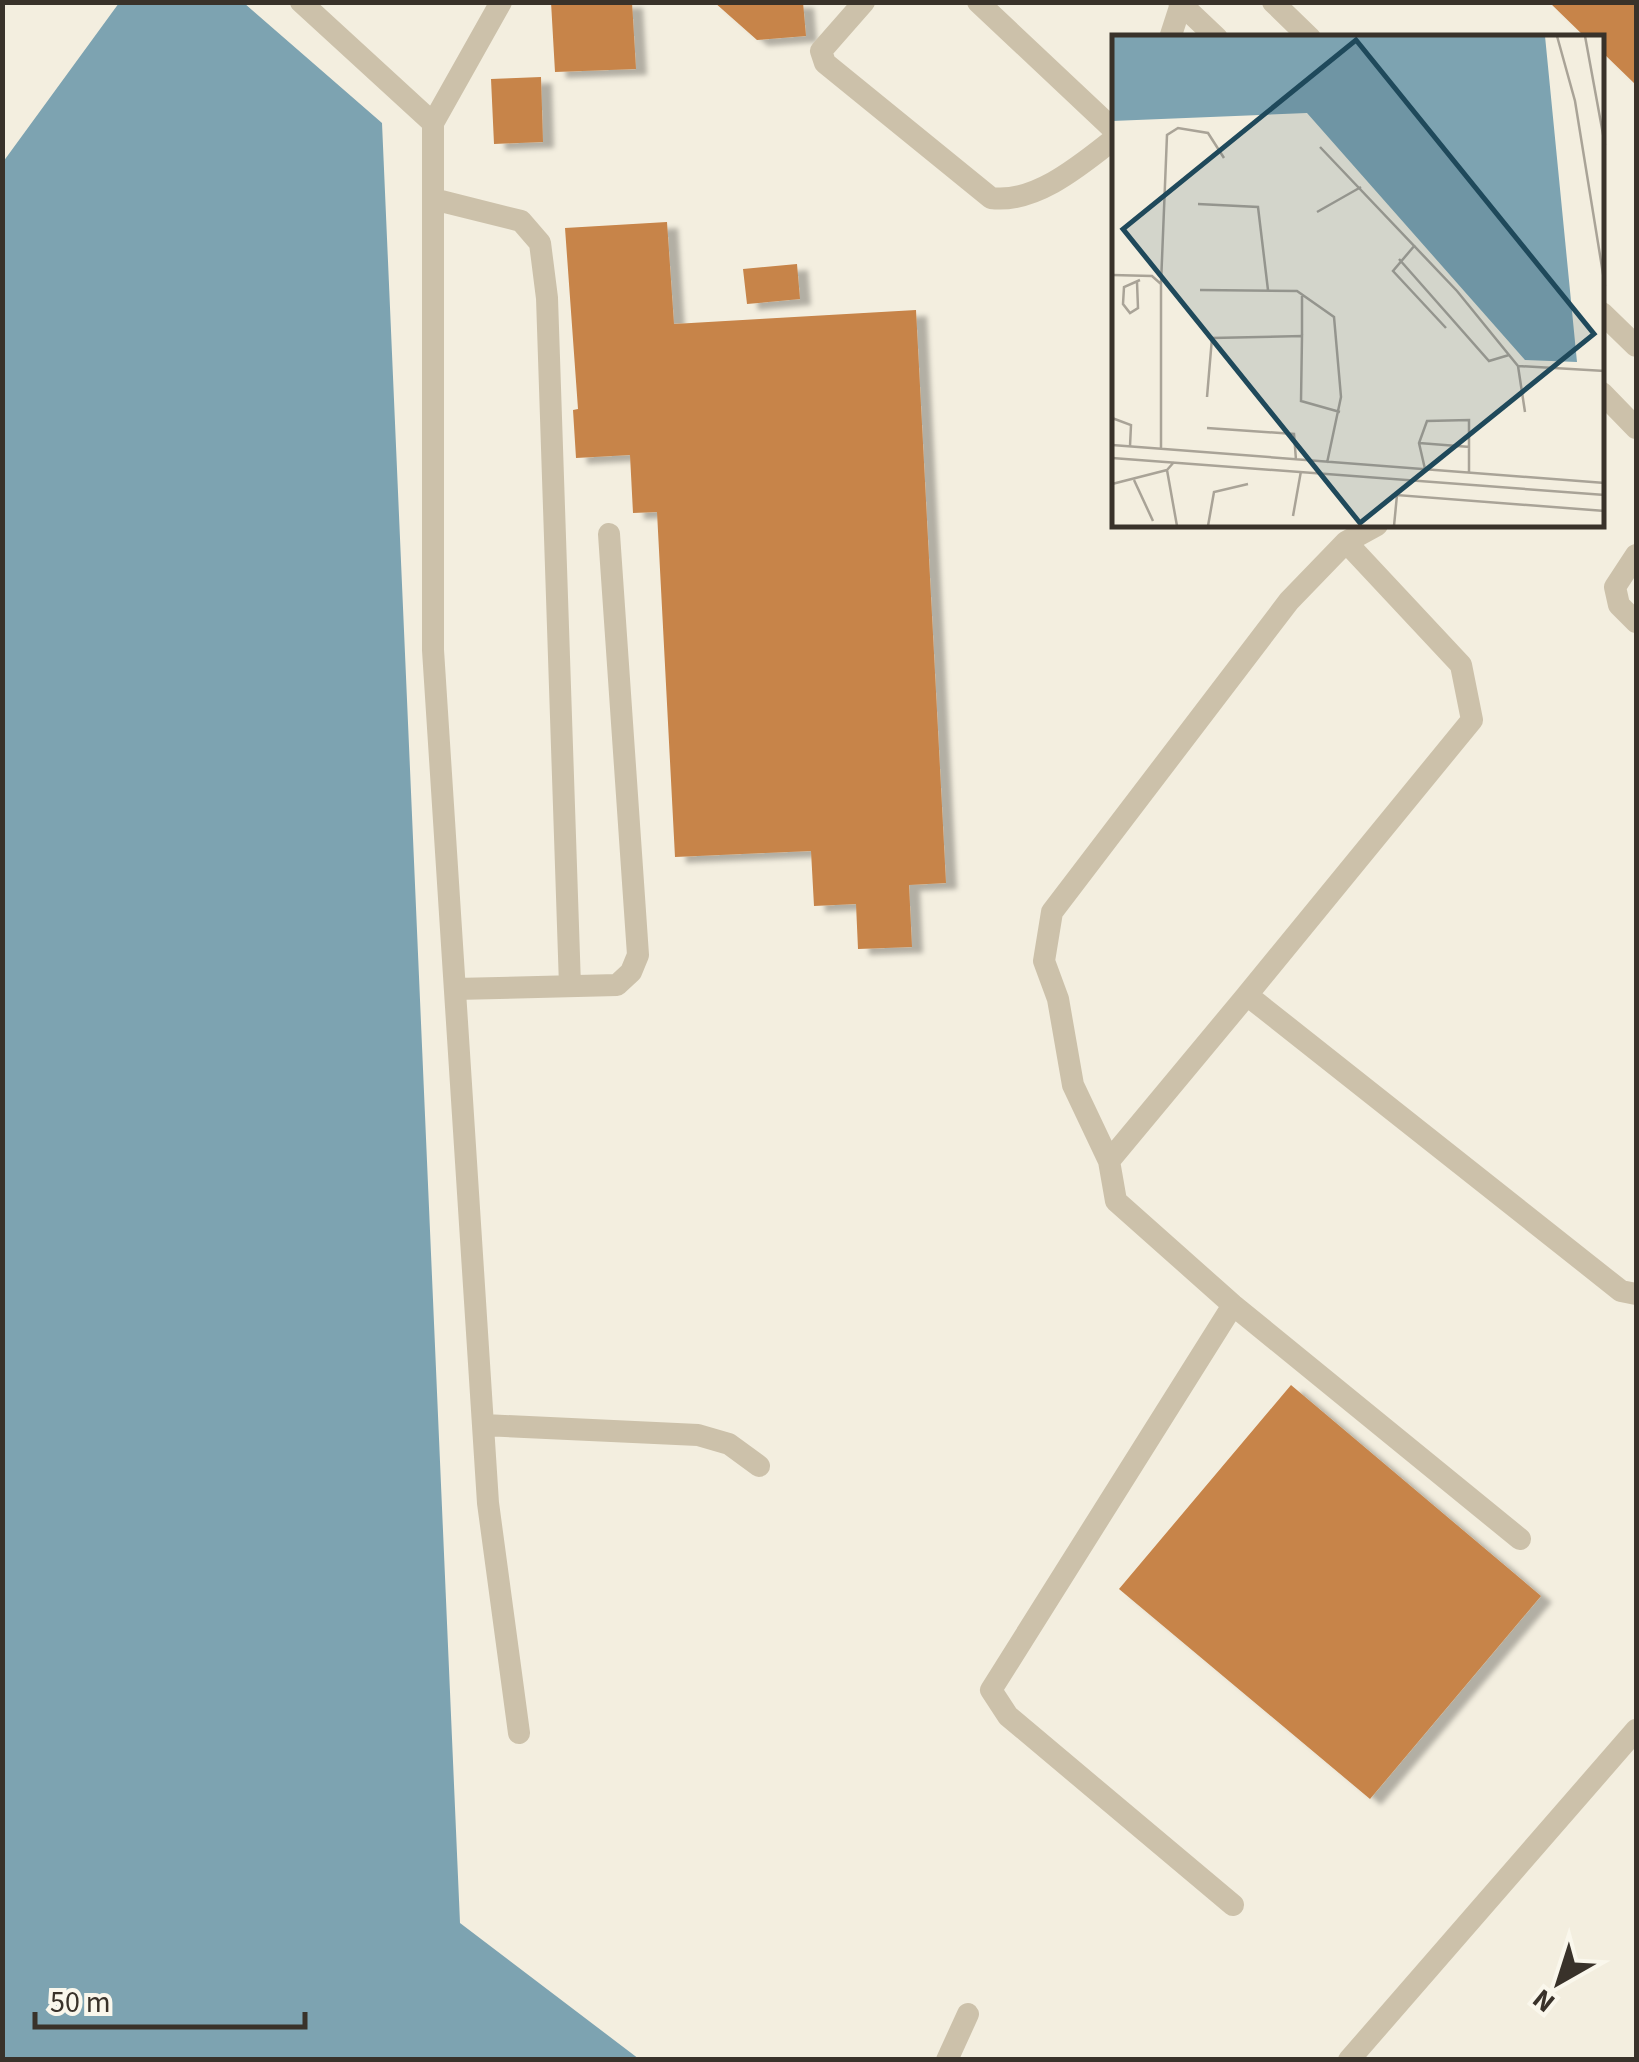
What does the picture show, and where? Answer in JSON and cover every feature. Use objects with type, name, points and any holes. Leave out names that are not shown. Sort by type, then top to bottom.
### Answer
[{"type":"lane","points":[[301,2],[434,123]]},
{"type":"lane","points":[[501,2],[434,123],[434,650],[488,1503],[519,1732]]},
{"type":"lane","points":[[864,2],[822,51],[825,63],[991,198],[1008,200],[1072,172],[1112,141]]},
{"type":"lane","points":[[978,2],[1112,128]]},
{"type":"lane","points":[[1273,2],[1307,35]]},
{"type":"lane","points":[[1171,35],[1180,4],[1214,35]]},
{"type":"lane","points":[[433,199],[521,221],[540,242],[547,298],[570,986]]},
{"type":"lane","points":[[1604,315],[1636,346]]},
{"type":"lane","points":[[1604,396],[1636,428]]},
{"type":"lane","points":[[1372,528],[1346,542],[1288,601],[1052,912],[1044,961],[1058,999],[1072,1085],[1109,1161],[1116,1200],[1234,1305],[1520,1539]]},
{"type":"lane","points":[[455,989],[616,985],[631,972],[638,955],[609,534]]},
{"type":"lane","points":[[1109,1161],[1472,720],[1462,665],[1346,542]]},
{"type":"lane","points":[[1636,555],[1615,587],[1618,605],[1636,622]]},
{"type":"lane","points":[[1247,995],[1620,1291],[1636,1294]]},
{"type":"lane","points":[[1234,1305],[991,1690],[1008,1716],[1234,1905]]},
{"type":"lane","points":[[484,1425],[698,1435],[729,1444],[760,1466]]},
{"type":"lane","points":[[1349,2060],[1636,1730]]},
{"type":"lane","points":[[946,2060],[968,2014]]},
{"type":"water","points":[[119,3],[244,3],[382,123],[460,1923],[639,2059],[3,2059],[3,162]]},
{"type":"building","points":[[551,2],[632,2],[636,69],[555,72]]},
{"type":"building","points":[[714,2],[803,2],[806,36],[757,40]]},
{"type":"building","points":[[1549,2],[1636,2],[1636,85],[1604,54],[1604,35],[1583,35]]},
{"type":"building","points":[[541,77],[543,142],[494,144],[491,79]]},
{"type":"building","points":[[667,222],[674,324],[916,310],[946,883],[909,885],[912,947],[858,949],[856,904],[814,906],[811,851],[675,857],[657,512],[633,513],[630,455],[576,458],[573,410],[578,409],[565,228]]},
{"type":"building","points":[[797,264],[800,299],[747,304],[743,269]]},
{"type":"building","points":[[1291,1385],[1541,1596],[1370,1799],[1119,1589]]}]
